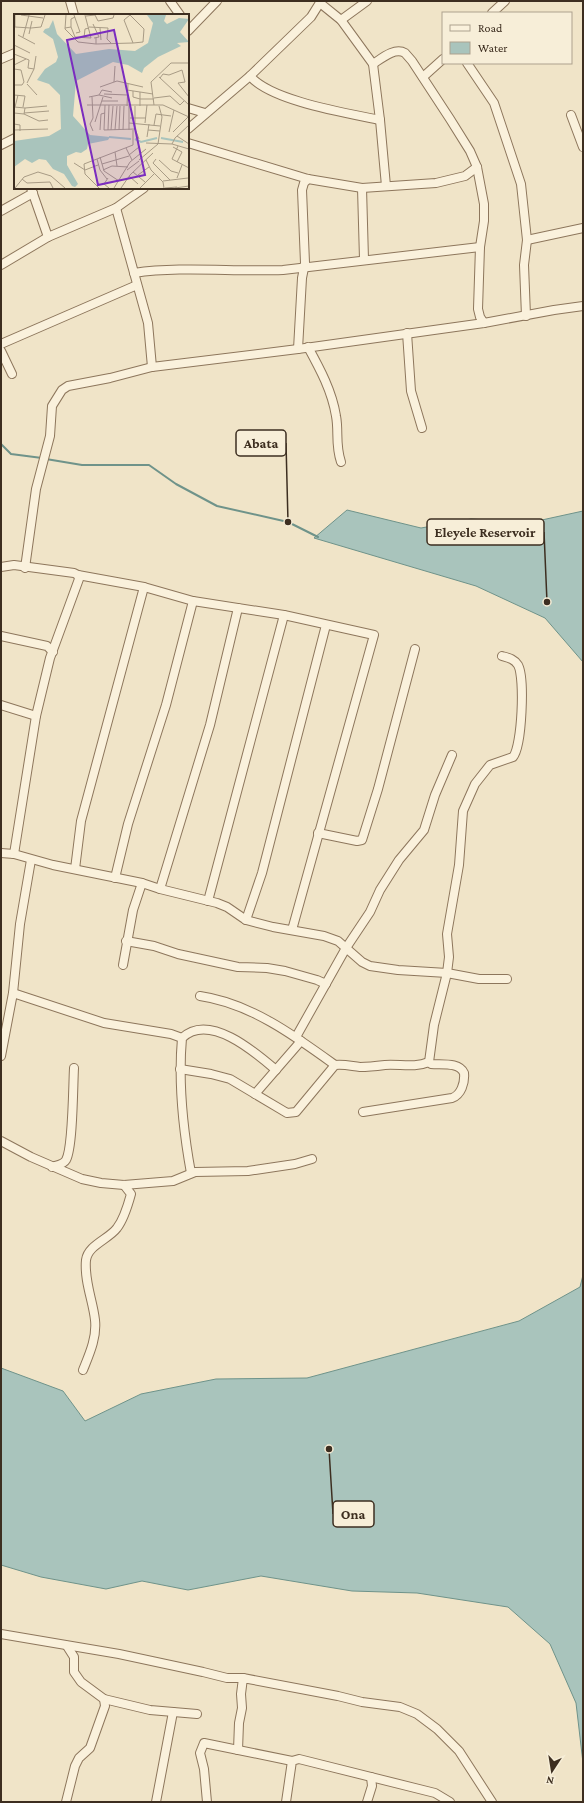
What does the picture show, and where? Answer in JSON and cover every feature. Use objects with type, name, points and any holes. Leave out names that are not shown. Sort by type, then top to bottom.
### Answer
[{"type":"street","points":[[70,1],[74,14]]},
{"type":"street","points":[[170,1],[179,14]]},
{"type":"street","points":[[189,29],[216,1]]},
{"type":"street","points":[[342,20],[367,1]]},
{"type":"street","points":[[493,12],[505,1]]},
{"type":"street","points":[[189,128],[250,76],[311,16],[320,2],[342,20],[373,64],[386,186]]},
{"type":"street","points":[[373,64],[396,51],[401,51],[412,61],[470,151],[476,167],[484,204],[484,221],[480,247],[478,309],[480,317],[484,323]]},
{"type":"street","points":[[1,59],[14,53]]},
{"type":"street","points":[[423,77],[442,60]]},
{"type":"street","points":[[468,64],[488,91],[497,112],[521,184],[527,240],[524,265],[526,316]]},
{"type":"street","points":[[250,76],[256,83],[268,90],[284,96],[329,109],[380,120]]},
{"type":"street","points":[[189,108],[205,114]]},
{"type":"street","points":[[571,115],[583,147]]},
{"type":"street","points":[[1,145],[14,138]]},
{"type":"street","points":[[189,144],[308,179],[362,188],[420,185],[456,180],[465,176],[476,167]]},
{"type":"street","points":[[298,349],[304,267],[302,190],[304,183],[308,179]]},
{"type":"street","points":[[362,188],[364,259]]},
{"type":"street","points":[[1,265],[48,237],[116,208],[143,189]]},
{"type":"street","points":[[1,210],[32,190],[48,237]]},
{"type":"street","points":[[116,208],[148,323],[152,367]]},
{"type":"street","points":[[527,240],[583,228]]},
{"type":"street","points":[[134,273],[185,270],[252,271],[304,267],[480,247]]},
{"type":"street","points":[[1,344],[137,286]]},
{"type":"street","points":[[25,568],[36,489],[50,436],[52,406],[62,390],[68,386],[110,378],[152,367],[298,349],[484,323],[583,306]]},
{"type":"street","points":[[407,333],[411,391],[422,428]]},
{"type":"street","points":[[308,347],[327,382],[336,417],[337,447],[341,462]]},
{"type":"street","points":[[1,351],[12,374]]},
{"type":"street","points":[[1,567],[14,565],[25,568],[74,573],[78,576],[144,587],[193,601],[284,615],[374,635],[292,930]]},
{"type":"street","points":[[14,854],[36,716],[53,652],[79,579],[78,576]]},
{"type":"street","points":[[75,868],[81,821],[144,587]]},
{"type":"street","points":[[115,878],[128,824],[163,717],[193,601]]},
{"type":"street","points":[[160,889],[210,725],[238,608]]},
{"type":"street","points":[[208,901],[284,615]]},
{"type":"street","points":[[246,920],[262,873],[326,625]]},
{"type":"street","points":[[1,636],[46,646],[53,652]]},
{"type":"street","points":[[318,833],[358,841],[362,840],[378,789],[415,649]]},
{"type":"street","points":[[429,1062],[428,1059],[434,1025],[447,973],[449,957],[447,934],[459,865],[463,811],[470,794],[483,772],[494,762],[513,757],[518,746],[522,700],[521,672],[517,663],[511,658],[502,656]]},
{"type":"street","points":[[1,705],[36,716]]},
{"type":"street","points":[[255,1094],[276,1070],[299,1039],[326,984],[346,948],[370,912],[380,890],[391,872],[424,830],[435,795],[452,755]]},
{"type":"street","points":[[1,852],[14,854],[31,860],[142,883],[227,907],[246,920],[324,936],[338,941],[362,962],[370,966],[398,970],[447,973],[479,979],[507,979]]},
{"type":"street","points":[[1,1054],[13,993],[20,924],[31,860]]},
{"type":"street","points":[[123,966],[126,941],[133,910],[142,883]]},
{"type":"street","points":[[126,941],[154,946],[178,954],[238,967],[266,968],[285,971],[326,984]]},
{"type":"street","points":[[13,993],[104,1023],[171,1034],[182,1038]]},
{"type":"street","points":[[200,996],[226,1001],[299,1039],[335,1065],[345,1064],[357,1067],[386,1065],[413,1066],[429,1062],[431,1064],[456,1066],[461,1068],[465,1077],[458,1096],[363,1112]]},
{"type":"street","points":[[191,1173],[185,1141],[180,1069],[182,1038],[187,1033],[195,1030],[210,1030],[223,1033],[257,1053],[276,1070]]},
{"type":"street","points":[[180,1069],[230,1079],[287,1114],[296,1112],[335,1065]]},
{"type":"street","points":[[52,1166],[62,1164],[66,1160],[69,1147],[74,1068]]},
{"type":"street","points":[[1,1141],[89,1182],[124,1184],[173,1181],[191,1173],[248,1171],[295,1164],[312,1159]]},
{"type":"street","points":[[83,1370],[95,1336],[95,1321],[89,1295],[86,1259],[91,1249],[118,1227],[129,1203],[131,1194],[124,1184]]},
{"type":"street","points":[[1,1634],[119,1654],[227,1678],[243,1678],[362,1702],[400,1707],[417,1714],[437,1729],[459,1751],[492,1802]]},
{"type":"street","points":[[66,1646],[74,1657],[74,1672],[81,1682],[104,1698],[150,1710],[197,1714]]},
{"type":"street","points":[[238,1750],[243,1678]]},
{"type":"street","points":[[66,1802],[75,1766],[93,1742],[105,1706],[104,1698]]},
{"type":"street","points":[[156,1802],[173,1712]]},
{"type":"street","points":[[208,1802],[204,1769],[200,1752],[204,1744],[238,1750],[260,1756],[292,1761],[299,1759],[435,1793],[450,1802]]},
{"type":"street","points":[[286,1802],[292,1761]]},
{"type":"street","points":[[367,1802],[372,1786],[371,1777]]},
{"type":"water","points":[[347,510],[421,528],[471,519],[528,523],[583,511],[583,662],[545,618],[476,586],[314,538]]},
{"type":"water","points":[[583,1275],[583,1763],[576,1703],[550,1644],[508,1607],[417,1593],[352,1591],[261,1576],[188,1590],[142,1581],[106,1589],[41,1577],[1,1565],[1,1368],[63,1391],[85,1421],[141,1394],[216,1379],[307,1378],[519,1321],[580,1287]]},
{"type":"waterway","points":[[1,444],[11,454],[42,458]]},
{"type":"waterway","points":[[46,459],[82,465],[149,465],[176,484],[217,506],[288,522],[318,537]]},
{"type":"place","name":"Abata","points":[[288,522]]},
{"type":"place","name":"Eleyele Reservoir","points":[[547,602]]},
{"type":"place","name":"Ona","points":[[329,1449]]}]
